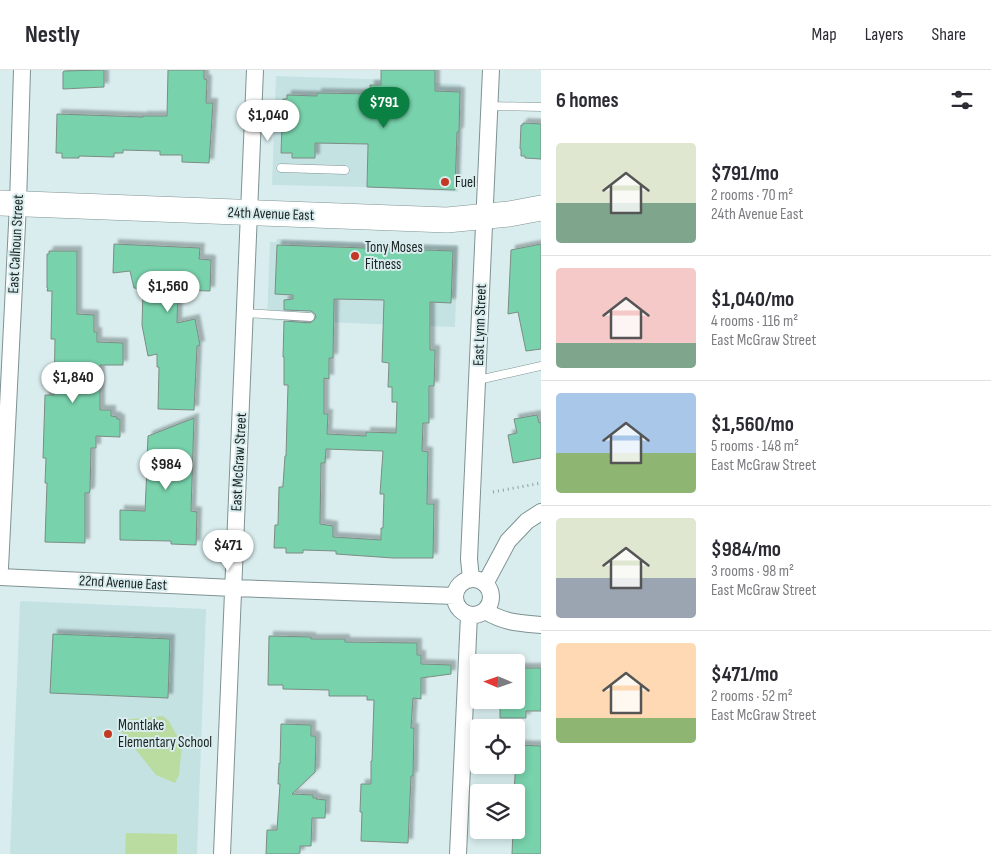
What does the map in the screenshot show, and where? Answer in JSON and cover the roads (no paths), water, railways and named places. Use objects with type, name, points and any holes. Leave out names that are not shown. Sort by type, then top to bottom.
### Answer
[{"type":"main road","name":"24th Avenue East","points":[[9,204],[447,220],[485,218],[541,208]]},
{"type":"street","name":"East Calhoun Street","points":[[0,568],[9,204],[22,70]]},
{"type":"street","name":"East McGraw Street","points":[[222,854],[255,70]]},
{"type":"street","name":"East Lynn Street","points":[[478,581],[470,559],[491,70]]},
{"type":"street","points":[[478,581],[508,541],[527,521],[541,512]]},
{"type":"street","name":"22nd Avenue East","points":[[0,577],[455,596]]},
{"type":"street","points":[[478,581],[490,589],[491,600],[485,611],[481,614],[469,615],[463,613],[456,604],[455,596],[458,586],[463,582],[478,581]]},
{"type":"street","points":[[485,611],[498,619],[541,625]]},
{"type":"street","points":[[458,854],[469,615]]},
{"type":"lane","points":[[490,106],[541,107]]},
{"type":"lane","points":[[281,168],[345,170]]},
{"type":"lane","points":[[246,313],[310,317]]},
{"type":"lane","points":[[478,380],[541,366]]},
{"type":"place","name":"Fuel","points":[[445,182]]},
{"type":"place","name":"Tony Moses Fitness","points":[[355,256]]},
{"type":"place","name":"Montlake Elementary School","points":[[108,734]]}]
